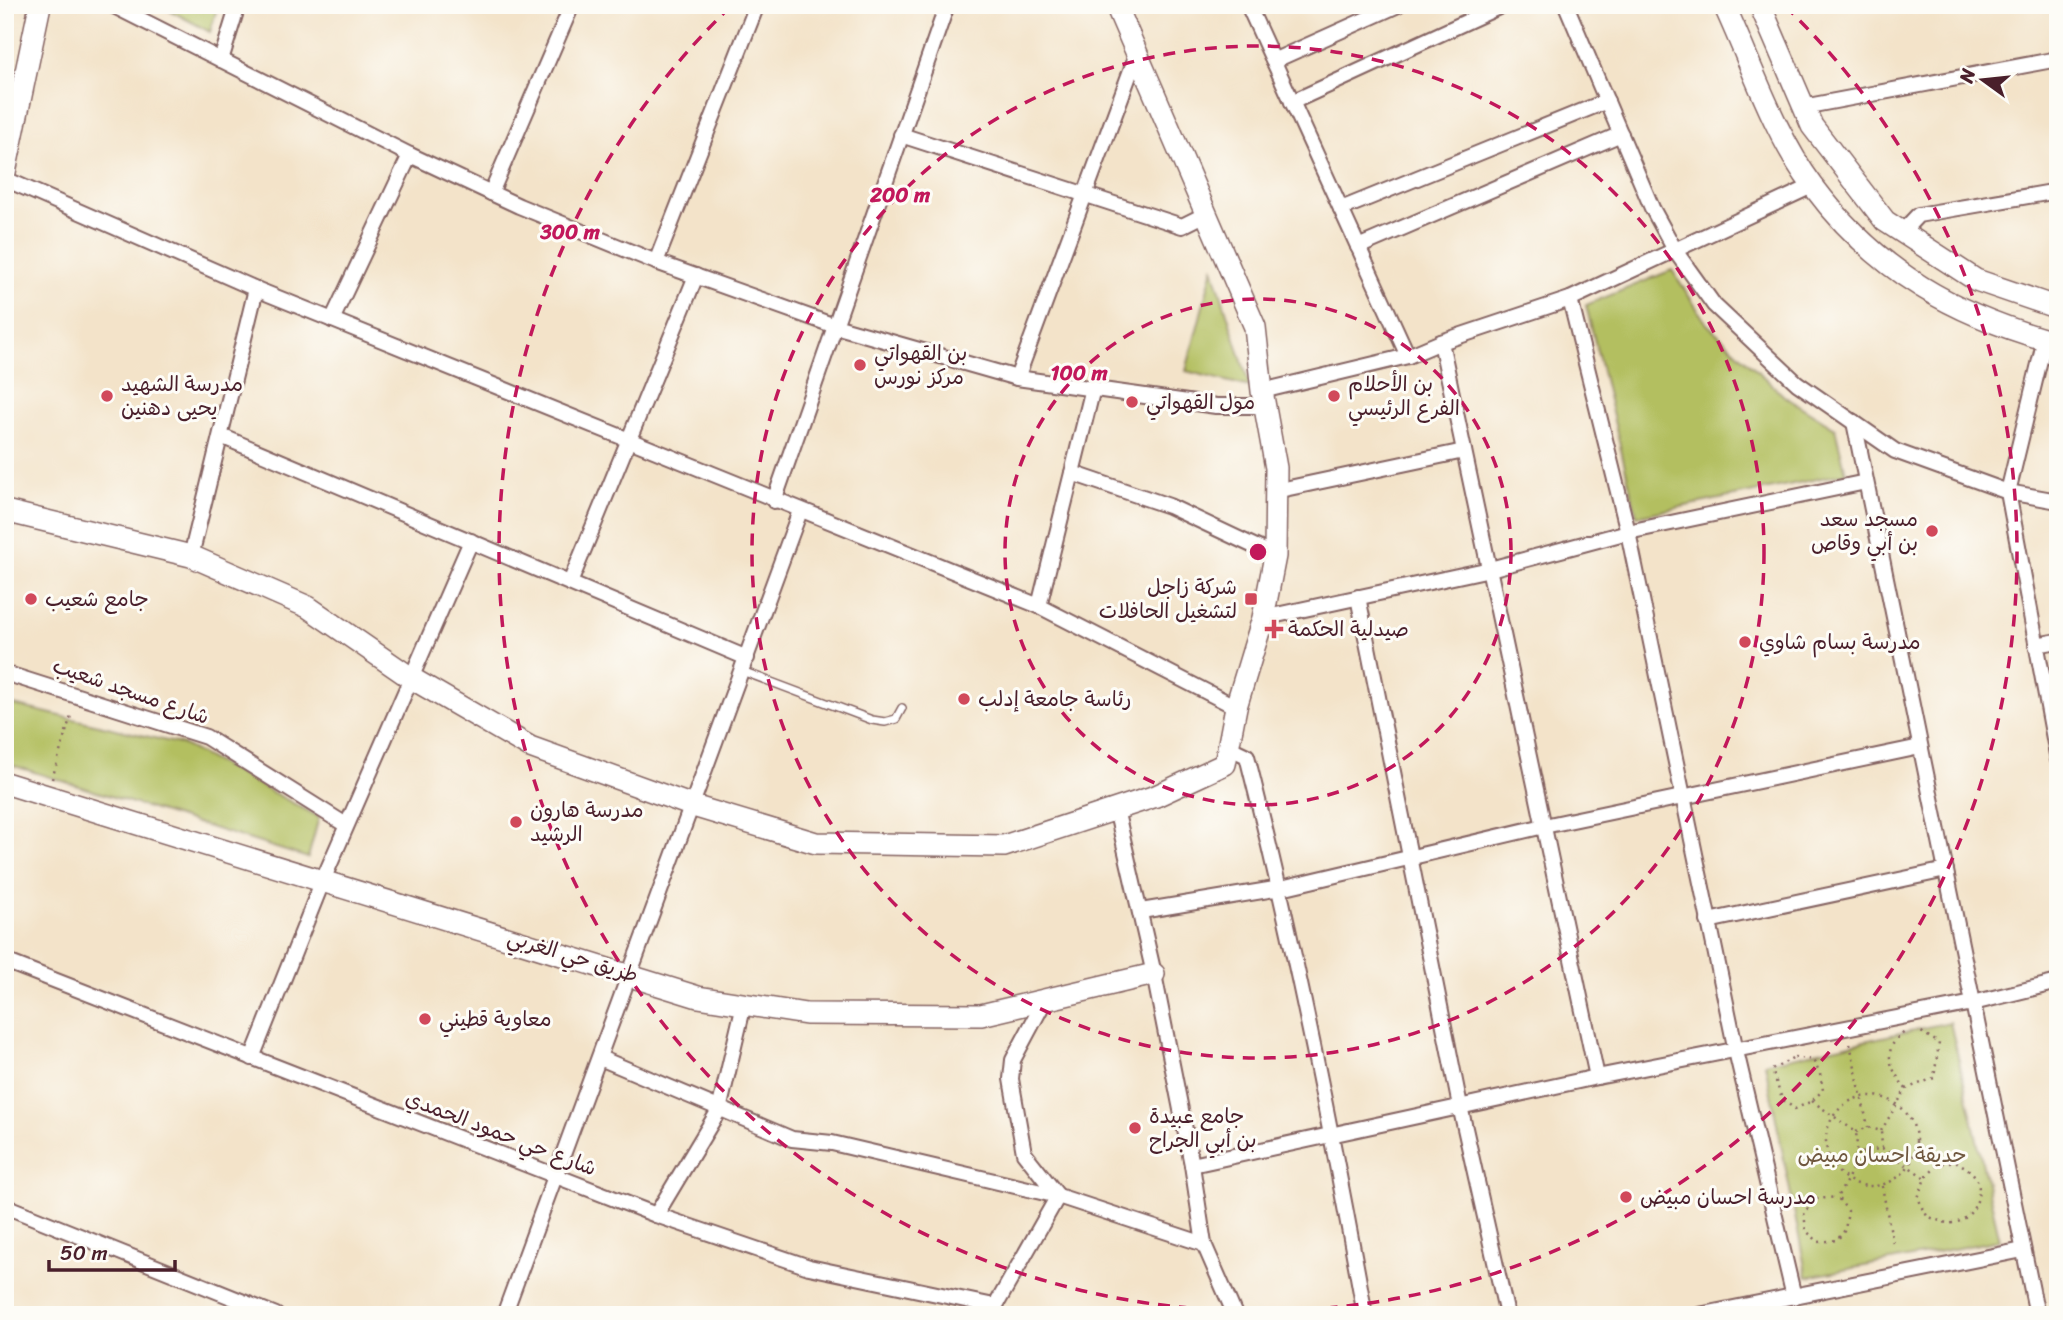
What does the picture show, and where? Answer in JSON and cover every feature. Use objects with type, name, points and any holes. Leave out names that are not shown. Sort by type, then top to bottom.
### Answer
[{"type":"street","points":[[5,172],[40,5]]},
{"type":"street","points":[[112,5],[410,155],[491,193],[656,262],[835,326],[1017,378],[1216,406],[1263,398],[1408,356],[1441,342],[1570,299],[1812,186]]},
{"type":"street","points":[[221,60],[238,5]]},
{"type":"street","points":[[491,193],[572,5]]},
{"type":"street","points":[[656,262],[757,5]]},
{"type":"street","points":[[774,501],[947,5]]},
{"type":"street","points":[[7,510],[191,556],[307,607],[411,678],[530,747],[693,806],[816,843],[1004,846],[1156,796],[1225,764],[1236,706],[1263,618],[1275,556],[1276,468],[1263,398],[1255,327],[1116,5]]},
{"type":"street","points":[[1248,5],[1408,356]]},
{"type":"street","points":[[1273,61],[1398,5]]},
{"type":"street","points":[[1292,102],[1503,5]]},
{"type":"street","points":[[1566,5],[1652,208],[1676,251],[1724,314],[1797,383],[1895,451],[2008,492],[2058,501]]},
{"type":"street","points":[[1724,5],[1786,142],[1812,186],[1870,251],[1931,296],[2016,332],[2052,341],[2008,492],[2058,761]]},
{"type":"street","points":[[1760,5],[1812,126],[1885,221],[1976,280],[2058,308]]},
{"type":"street","points":[[1017,378],[1082,194],[1137,54]]},
{"type":"street","points":[[1803,107],[2058,58]]},
{"type":"street","points":[[1341,209],[1607,101]]},
{"type":"street","points":[[1358,247],[1621,134]]},
{"type":"street","points":[[901,135],[1182,226],[1206,215]]},
{"type":"street","points":[[332,320],[410,155]]},
{"type":"street","points":[[5,179],[332,320],[1039,606],[1236,706]]},
{"type":"street","points":[[1902,232],[1919,215],[2058,191]]},
{"type":"street","points":[[570,583],[696,276]]},
{"type":"street","points":[[191,556],[257,289]]},
{"type":"street","points":[[1570,299],[1628,532],[1736,1051],[1794,1297]]},
{"type":"street","points":[[1441,342],[1597,1077]]},
{"type":"street","points":[[1039,606],[1093,388]]},
{"type":"street","points":[[1854,422],[2037,1315]]},
{"type":"street","points":[[221,436],[570,583],[745,664]]},
{"type":"street","points":[[1275,491],[1464,451]]},
{"type":"street","points":[[1072,473],[1169,506],[1275,556]]},
{"type":"street","points":[[1263,618],[1490,569],[1628,532],[1866,482]]},
{"type":"street","points":[[504,1315],[800,511]]},
{"type":"street","points":[[252,1058],[346,825],[471,541]]},
{"type":"street","points":[[1358,597],[1460,1107],[1507,1315]]},
{"type":"street","points":[[2036,645],[2058,641]]},
{"type":"street","name":"شارع مسجد شعيب","points":[[5,673],[206,737],[346,825]]},
{"type":"street","points":[[1228,747],[1247,756],[1281,888],[1332,1134],[1365,1315]]},
{"type":"street","points":[[1141,911],[1281,888],[1544,826],[1920,747]]},
{"type":"street","name":"طريق حي الغربي","points":[[5,783],[631,974],[698,997],[806,1014],[981,1015],[1154,974]]},
{"type":"street","points":[[1116,809],[1154,974],[1192,1165],[1204,1244],[1235,1315]]},
{"type":"street","points":[[1709,920],[1946,870]]},
{"type":"street","name":"شارع حي حمود الحمدي","points":[[5,961],[656,1215],[809,1267],[992,1310]]},
{"type":"street","points":[[1192,1165],[1597,1077],[1973,1003],[2058,982]]},
{"type":"street","points":[[1045,1000],[1013,1060],[1011,1079],[1024,1153],[1058,1196]]},
{"type":"street","points":[[656,1215],[719,1110],[744,1004]]},
{"type":"street","points":[[600,1058],[792,1139],[832,1143],[1058,1196],[1204,1244]]},
{"type":"street","points":[[992,1310],[1058,1196]]},
{"type":"street","points":[[5,1206],[276,1315]]},
{"type":"street","points":[[1699,1315],[2023,1250]]},
{"type":"lane","points":[[745,664],[872,720],[885,722],[896,719],[902,708]]},
{"type":"path","points":[[47,796],[77,694]]},
{"type":"path","points":[[1882,1149],[1881,1131],[1906,1089],[1934,1077],[1938,1064],[1939,1043],[1917,1029]]},
{"type":"path","points":[[1906,1032],[1894,1040],[1888,1052],[1892,1071],[1906,1089]]},
{"type":"path","points":[[1850,1044],[1868,1127]]},
{"type":"path","points":[[1794,1057],[1813,1060],[1821,1074],[1823,1090],[1812,1101],[1795,1109],[1782,1100],[1772,1070],[1794,1057]]},
{"type":"path","points":[[1860,1097],[1885,1098],[1897,1103],[1908,1113],[1917,1141],[1908,1168],[1901,1176],[1882,1186],[1870,1187],[1848,1181],[1837,1171],[1827,1151],[1828,1129],[1833,1116],[1840,1108],[1860,1097]]},
{"type":"path","points":[[1812,1101],[1856,1132]]},
{"type":"path","points":[[1856,1132],[1868,1127],[1881,1131]]},
{"type":"path","points":[[1837,1197],[1848,1211],[1844,1230],[1837,1240],[1819,1241],[1806,1231],[1804,1212],[1817,1199],[1837,1197],[1848,1181],[1857,1154],[1856,1132]]},
{"type":"path","points":[[1857,1154],[1882,1149],[1925,1178]]},
{"type":"path","points":[[1957,1162],[1973,1172],[1979,1184],[1977,1203],[1967,1218],[1954,1223],[1927,1216],[1918,1198],[1925,1178],[1939,1164],[1957,1162]]},
{"type":"path","points":[[1882,1186],[1893,1244]]},
{"type":"green space","points":[[160,5],[218,5],[210,32]]},
{"type":"green space","points":[[1213,268],[1250,387],[1186,371]]},
{"type":"green space","points":[[1672,270],[1707,324],[1784,396],[1835,428],[1846,473],[1637,516],[1586,305]]},
{"type":"green space","points":[[5,703],[184,745],[319,817],[308,858],[5,763]]},
{"type":"green space","name":"حديقة احسان مبيض","points":[[1950,1022],[2000,1240],[1807,1277],[1765,1063]]},
{"type":"place","name":"بن القهواتي مركز نورس","points":[[860,365]]},
{"type":"place","name":"مدرسة الشهيد يحيى دهنين","points":[[107,396]]},
{"type":"place","name":"بن الأحلام الفرع الرئيسي","points":[[1334,396]]},
{"type":"place","name":"مول القهواتي","points":[[1132,402]]},
{"type":"place","name":"مسجد سعد بن أبي وقاص","points":[[1932,531]]},
{"type":"place","name":"جامع شعيب","points":[[31,599]]},
{"type":"place","name":"شركة زاجل لتشغيل الحافلات","points":[[1251,599]]},
{"type":"place","name":"صيدلية الحكمة","points":[[1274,629]]},
{"type":"place","name":"مدرسة بسام شاوي","points":[[1745,642]]},
{"type":"place","name":"رئاسة جامعة إدلب","points":[[964,699]]},
{"type":"place","name":"مدرسة هارون الرشيد","points":[[516,822]]},
{"type":"place","name":"معاوية قطيني","points":[[425,1019]]},
{"type":"place","name":"جامع عبيدة بن أبي الجراح","points":[[1135,1128]]},
{"type":"place","name":"مدرسة احسان مبيض","points":[[1626,1197]]}]
